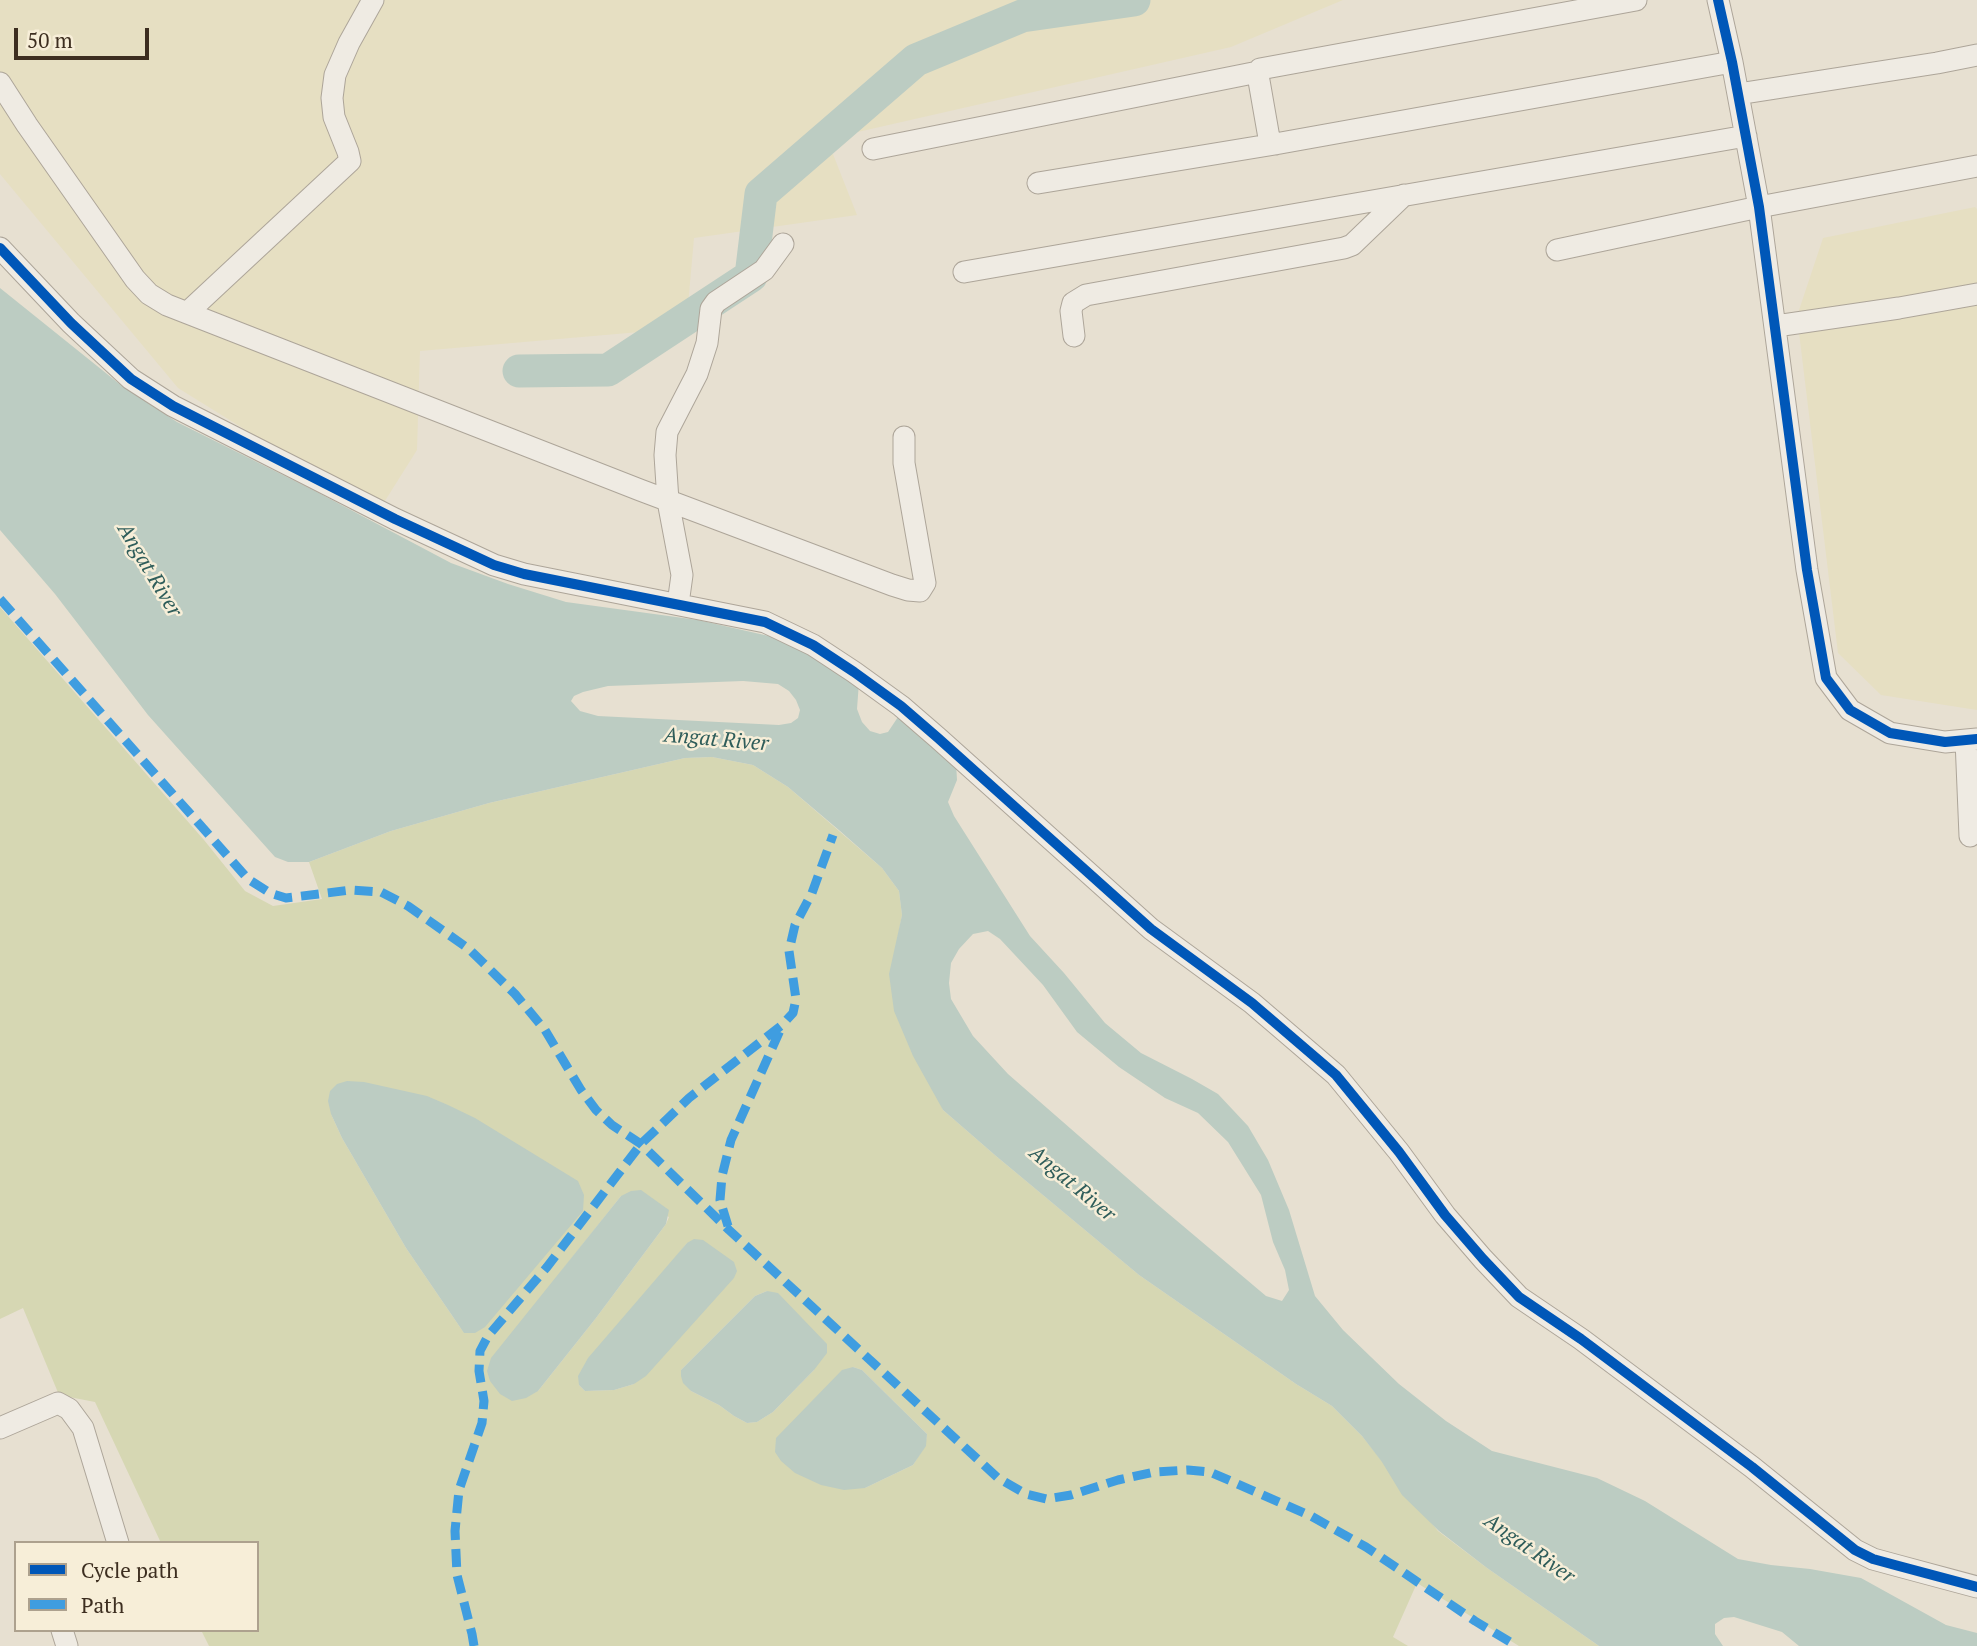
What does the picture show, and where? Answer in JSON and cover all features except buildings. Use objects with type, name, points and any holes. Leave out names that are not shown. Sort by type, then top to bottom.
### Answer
[{"type":"street","points":[[188,312],[350,161],[334,117],[333,87],[335,75],[349,43],[373,0]]},
{"type":"street","points":[[873,149],[1258,72],[1260,69],[1636,0]]},
{"type":"street","points":[[1718,0],[1759,207],[1805,557],[1826,678],[1850,710],[1890,733],[1945,742],[1971,739],[1970,836]]},
{"type":"street","points":[[1738,94],[1977,55]]},
{"type":"street","points":[[1038,183],[1275,144],[1731,62]]},
{"type":"street","points":[[1258,72],[1269,138],[1275,144]]},
{"type":"street","points":[[0,83],[135,279],[149,294],[167,305],[668,500],[892,585],[920,591],[925,583],[906,473],[904,437]]},
{"type":"street","points":[[964,272],[1746,136]]},
{"type":"street","points":[[1557,250],[1759,207],[1977,166]]},
{"type":"street","points":[[1074,336],[1071,311],[1073,303],[1086,295],[1344,248],[1352,244],[1404,195]]},
{"type":"street","points":[[678,604],[682,575],[668,500],[665,455],[667,432],[697,374],[707,343],[711,309],[716,302],[764,270],[783,244]]},
{"type":"street","points":[[0,248],[71,323],[131,379],[173,406],[395,519],[494,565],[524,574],[765,622],[813,645],[901,706],[1151,929],[1252,1003],[1336,1075],[1446,1215],[1519,1297],[1581,1339],[1752,1467],[1855,1550],[1895,1566],[1977,1587]]},
{"type":"street","points":[[1776,326],[1977,294]]},
{"type":"street","points":[[0,1428],[58,1403],[69,1409],[83,1428],[117,1541]]},
{"type":"shaded area","points":[[0,0],[1343,0],[1231,47],[827,139],[857,215],[694,238],[686,328],[420,351],[417,450],[378,512],[178,388],[0,174]]},
{"type":"shaded area","points":[[1975,207],[1977,710],[1881,695],[1838,653],[1797,316],[1823,238]]},
{"type":"green space","points":[[0,607],[204,840],[245,891],[273,906],[322,899],[309,862],[391,831],[489,803],[685,758],[712,757],[753,765],[788,787],[882,868],[899,891],[902,915],[897,941],[943,1110],[1139,1275],[1332,1406],[1362,1436],[1438,1531],[1599,1646],[1519,1646],[1417,1583],[1393,1637],[1408,1646],[209,1646],[202,1632],[259,1632],[259,1541],[160,1541],[95,1402],[59,1395],[23,1308],[0,1319]],"holes":[[[331,1114],[464,1333],[406,1248],[342,1138]],[[621,1196],[669,1217],[596,1318],[538,1391],[560,1273]],[[687,1243],[634,1384],[614,1390],[585,1391],[579,1385]],[[767,1291],[814,1370],[773,1412],[757,1422],[747,1423],[691,1391],[681,1370],[755,1296]],[[853,1367],[862,1370],[927,1434],[925,1446],[913,1465],[865,1488]]]},
{"type":"water","name":"Angat River","points":[[0,288],[122,386],[177,422],[451,563],[566,602],[698,620],[791,641],[859,682],[857,709],[862,722],[870,731],[880,734],[888,732],[900,714],[956,763],[957,780],[948,802],[954,816],[1030,936],[1105,1023],[1141,1053],[1218,1094],[1248,1126],[1268,1160],[1289,1210],[1315,1296],[1343,1330],[1399,1384],[1446,1421],[1492,1451],[1597,1478],[1645,1501],[1738,1559],[1861,1578],[1946,1625],[1977,1633],[1977,1646],[1799,1646],[1782,1632],[1734,1617],[1724,1618],[1715,1624],[1715,1634],[1723,1646],[1599,1646],[1439,1531],[1402,1495],[1362,1436],[1332,1406],[1139,1275],[943,1110],[913,1056],[894,1011],[889,974],[902,915],[899,891],[882,868],[788,787],[753,765],[712,757],[685,758],[489,803],[391,831],[309,862],[288,862],[275,857],[148,715],[55,594],[0,530]],"holes":[[[743,681],[778,684],[789,691],[800,710],[798,718],[791,723],[779,725],[598,716],[580,711],[571,701],[574,696],[583,692],[608,686]],[[988,931],[1000,939],[1043,985],[1077,1032],[1119,1067],[1165,1098],[1198,1113],[1228,1142],[1261,1195],[1289,1290],[1282,1301],[1266,1296],[1157,1204],[1008,1074],[973,1036],[951,999],[951,963],[973,934]]]},
{"type":"water","points":[[347,1081],[364,1082],[427,1096],[448,1105],[475,1118],[578,1181],[584,1195],[583,1211],[485,1327],[475,1333],[464,1333],[406,1248],[342,1138],[328,1101],[330,1091],[337,1084]]},
{"type":"water","points":[[641,1190],[669,1210],[666,1224],[538,1391],[526,1398],[512,1401],[500,1394],[490,1381],[487,1371],[491,1358],[621,1196]]},
{"type":"water","points":[[694,1239],[703,1240],[734,1262],[737,1271],[734,1278],[646,1376],[634,1384],[614,1390],[585,1391],[579,1385],[578,1376],[588,1358],[687,1243]]},
{"type":"water","points":[[767,1291],[778,1293],[827,1344],[827,1353],[773,1412],[757,1422],[747,1423],[691,1391],[683,1383],[681,1370],[755,1296]]},
{"type":"water","points":[[853,1367],[862,1370],[927,1434],[926,1446],[913,1465],[865,1488],[844,1490],[821,1485],[795,1473],[775,1452],[776,1438],[842,1370]]},
{"type":"waterway","points":[[519,371],[608,370],[751,276],[761,194],[916,60],[1022,16],[1134,0]]},
{"type":"marked path","points":[[0,599],[248,879],[270,893],[286,898],[351,890],[381,892],[408,906],[469,949],[515,994],[545,1030],[596,1110],[612,1125],[641,1144],[729,1230],[998,1478],[1026,1494],[1046,1499],[1071,1495],[1154,1472],[1210,1472],[1311,1516],[1366,1547],[1475,1621],[1517,1646]]},
{"type":"marked path","points":[[474,1646],[457,1575],[455,1531],[459,1490],[482,1423],[484,1401],[479,1371],[480,1351],[488,1336],[547,1267],[641,1144],[689,1098],[782,1025],[793,1013],[796,999],[789,951],[795,925],[812,893],[833,835]]},
{"type":"marked path","points":[[728,1226],[720,1200],[722,1176],[731,1140],[782,1026]]},
{"type":"cycle path","points":[[1718,0],[1759,207],[1807,570],[1826,678],[1850,710],[1890,733],[1945,742],[1977,739]]},
{"type":"cycle path","points":[[0,248],[71,323],[131,379],[173,406],[395,519],[494,565],[524,574],[765,622],[813,645],[854,672],[901,706],[938,738],[1151,929],[1252,1003],[1336,1075],[1399,1152],[1445,1215],[1519,1297],[1581,1339],[1752,1467],[1855,1550],[1873,1559],[1977,1587]]}]
